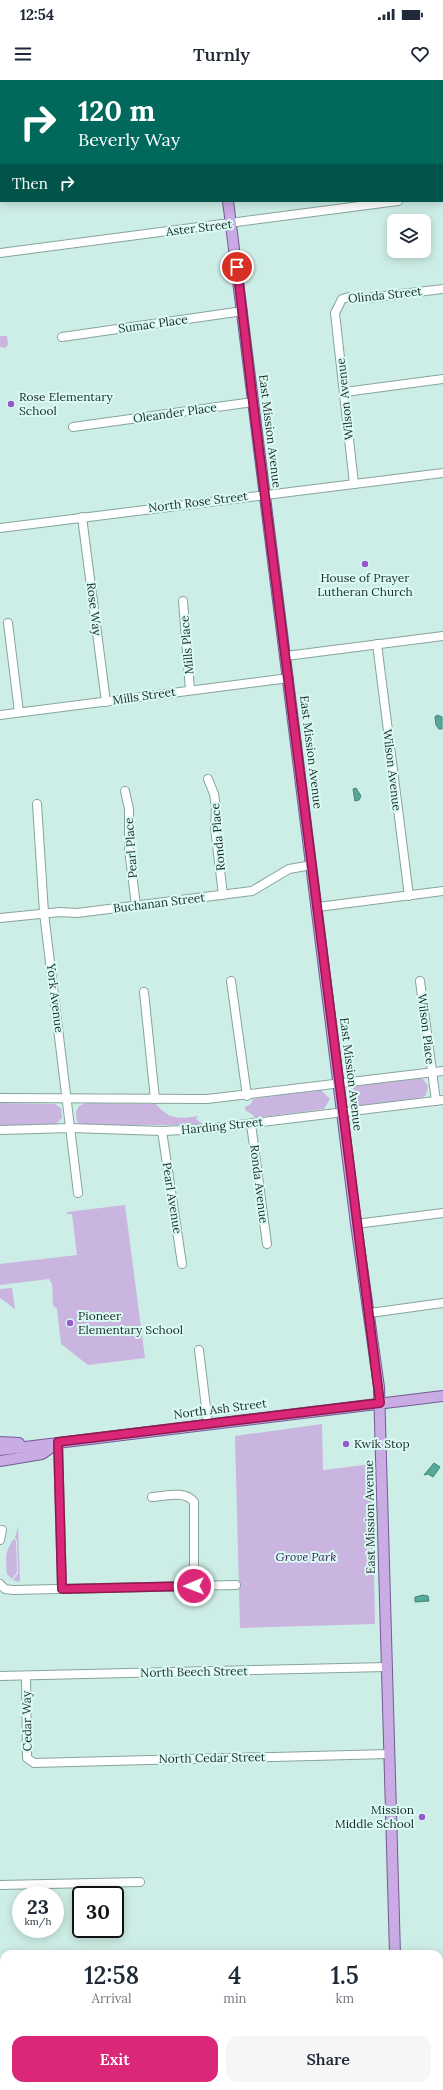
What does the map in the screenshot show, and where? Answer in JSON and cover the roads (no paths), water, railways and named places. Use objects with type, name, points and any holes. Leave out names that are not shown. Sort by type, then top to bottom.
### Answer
[{"type":"main road","name":"East Mission Avenue","points":[[228,202],[318,907],[356,1224],[370,1313],[380,1403],[395,1950]]},
{"type":"main road","name":"North Ash Street","points":[[0,1450],[443,1396]]},
{"type":"main road","points":[[0,1442],[41,1444]]},
{"type":"main road","points":[[0,1461],[42,1454],[58,1442]]},
{"type":"street","name":"Aster Street","points":[[0,253],[391,202]]},
{"type":"street","name":"Olinda Street","points":[[335,313],[342,299],[349,297],[368,298],[443,289]]},
{"type":"street","name":"Sumac Place","points":[[62,338],[243,311]]},
{"type":"street","name":"Wilson Avenue","points":[[335,313],[345,392],[354,484]]},
{"type":"street","points":[[345,392],[443,379]]},
{"type":"street","name":"Oleander Place","points":[[73,427],[253,402]]},
{"type":"street","name":"North Rose Street","points":[[0,528],[443,472]]},
{"type":"street","name":"Rose Way","points":[[82,517],[106,702]]},
{"type":"street","name":"Mills Place","points":[[183,601],[190,690]]},
{"type":"street","points":[[8,624],[19,712]]},
{"type":"street","points":[[286,656],[443,636]]},
{"type":"street","name":"Wilson Avenue","points":[[376,644],[408,896]]},
{"type":"street","name":"Mills Street","points":[[0,715],[289,678]]},
{"type":"street","name":"Ronda Place","points":[[208,779],[214,794],[216,807],[215,828],[223,895]]},
{"type":"street","name":"Pearl Place","points":[[125,791],[129,809],[129,849],[136,906]]},
{"type":"street","name":"York Avenue","points":[[37,804],[44,913],[68,1098],[78,1193]]},
{"type":"street","name":"Buchanan Street","points":[[0,918],[44,913],[77,913],[252,891],[289,869],[312,865]]},
{"type":"street","points":[[318,907],[443,891]]},
{"type":"street","name":"Wilson Place","points":[[420,980],[432,1073],[439,1100]]},
{"type":"street","points":[[231,981],[247,1096]]},
{"type":"street","points":[[144,992],[155,1099]]},
{"type":"street","points":[[0,1098],[207,1099],[247,1096],[443,1071]]},
{"type":"street","name":"Harding Street","points":[[0,1130],[71,1128],[162,1131],[251,1124],[439,1100]]},
{"type":"street","name":"Ronda Avenue","points":[[251,1124],[267,1244]]},
{"type":"street","name":"Pearl Avenue","points":[[162,1131],[182,1264]]},
{"type":"street","points":[[356,1224],[443,1213]]},
{"type":"street","points":[[370,1313],[443,1303]]},
{"type":"street","points":[[199,1350],[208,1424]]},
{"type":"street","points":[[58,1442],[62,1589]]},
{"type":"street","points":[[152,1497],[184,1494],[191,1498],[194,1502],[194,1586]]},
{"type":"street","points":[[0,1540],[2,1530]]},
{"type":"street","points":[[0,1584],[5,1589],[13,1590],[236,1585]]},
{"type":"street","name":"North Beech Street","points":[[0,1676],[387,1667]]},
{"type":"street","name":"Cedar Way","points":[[26,1676],[27,1758],[34,1763]]},
{"type":"street","name":"North Cedar Street","points":[[34,1763],[389,1754]]},
{"type":"street","points":[[0,1885],[140,1882]]},
{"type":"place","name":"Rose Elementary School","points":[[11,404]]},
{"type":"place","name":"House of Prayer Lutheran Church","points":[[365,564]]},
{"type":"place","name":"Pioneer Elementary School","points":[[70,1323]]},
{"type":"place","name":"Kwik Stop","points":[[346,1444]]},
{"type":"place","name":"Mission Middle School","points":[[422,1817]]},
{"type":"park label","name":"Grove Park","points":[[306,1557]]}]
